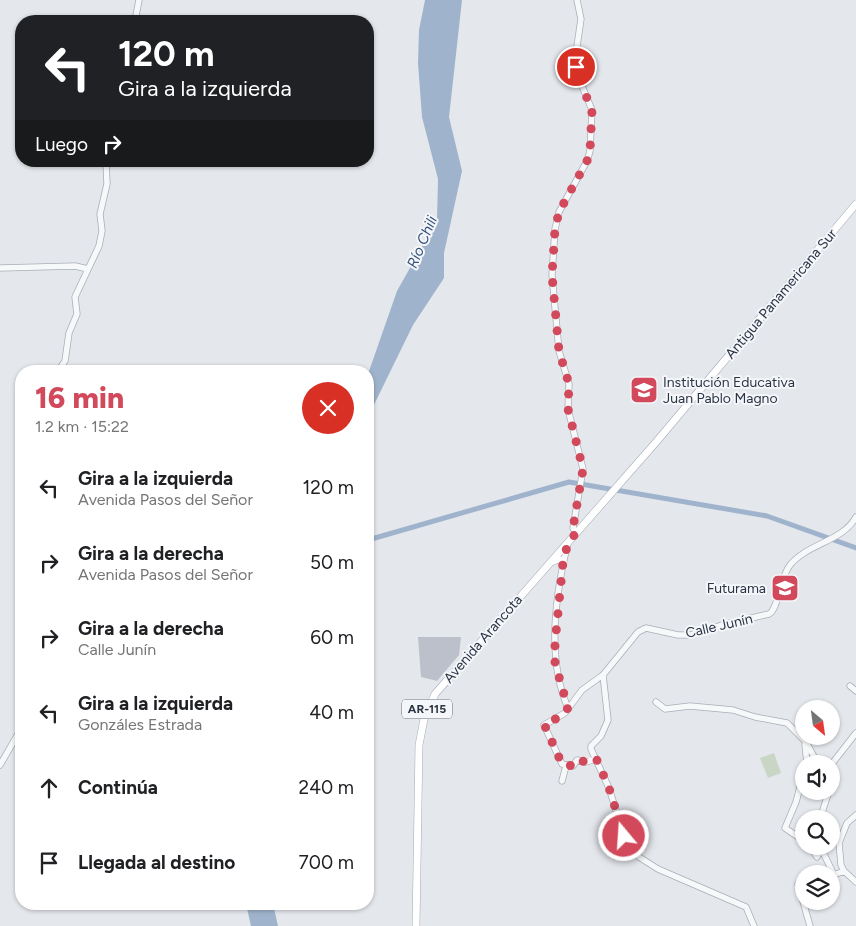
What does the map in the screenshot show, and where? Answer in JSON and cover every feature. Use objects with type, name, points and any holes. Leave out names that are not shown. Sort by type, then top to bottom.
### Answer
[{"type":"main road","name":"Antigua Panamericana Sur","points":[[568,543],[661,436],[856,204]]},
{"type":"main road","name":"Avenida Arancota","points":[[416,926],[419,745],[428,708],[436,694],[453,673],[568,543]]},
{"type":"main road","points":[[551,562],[558,559],[563,562]]},
{"type":"street","points":[[136,15],[139,0]]},
{"type":"street","points":[[576,533],[573,528],[583,469],[568,409],[569,384],[559,351],[552,275],[555,229],[559,212],[587,161],[590,151],[592,110],[577,74],[576,67],[576,53],[582,19],[577,0]]},
{"type":"street","points":[[62,365],[69,333],[77,314],[75,297],[99,246],[102,231],[100,214],[106,196],[106,167]]},
{"type":"street","points":[[0,268],[76,266],[88,269]]},
{"type":"street","name":"Calle Junín","points":[[566,766],[560,760],[544,724],[560,717],[582,690],[604,674],[638,632],[646,628],[678,635],[690,635],[772,612],[783,575],[790,564],[802,554],[846,530],[856,517]]},
{"type":"street","points":[[568,543],[563,562],[554,656],[563,696],[568,708]]},
{"type":"street","points":[[604,674],[608,720],[601,736],[590,746],[609,788],[619,825],[628,843],[639,857],[658,869],[746,907],[754,926]]},
{"type":"street","points":[[850,686],[856,690]]},
{"type":"street","points":[[656,702],[665,709],[690,706],[733,710],[755,717],[787,722],[795,730]]},
{"type":"street","points":[[838,755],[856,733]]},
{"type":"street","points":[[0,765],[15,739]]},
{"type":"street","points":[[562,781],[566,766],[573,766],[577,760],[586,762],[596,758]]},
{"type":"street","points":[[795,835],[785,828],[797,800]]},
{"type":"street","points":[[855,817],[847,823],[839,843],[840,865],[856,882]]},
{"type":"street","points":[[824,855],[834,875],[844,871]]},
{"type":"street","points":[[805,910],[810,926]]},
{"type":"green space","points":[[774,753],[781,773],[768,778],[760,758]]},
{"type":"water","points":[[425,0],[462,0],[449,117],[462,171],[444,253],[444,278],[413,325],[374,405],[374,365],[371,365],[397,291],[437,220],[438,179],[422,117],[418,63],[419,30]]},
{"type":"water","points":[[247,910],[274,910],[278,926],[251,926]]},
{"type":"building","points":[[418,637],[461,637],[459,655],[437,681],[421,677]]},
{"type":"waterway","points":[[374,538],[569,482],[767,516],[856,548]]},
{"type":"place","name":"Institución Educativa Juan Pablo Magno","points":[[644,390]]},
{"type":"place","name":"Futurama","points":[[785,588]]},
{"type":"route","points":[[576,67],[577,74],[592,110],[590,151],[587,161],[563,201],[559,212],[555,229],[552,275],[559,351],[569,384],[568,409],[583,469],[583,476],[573,528],[576,533],[568,543],[563,562],[555,630],[555,663],[568,708],[566,713],[560,717],[544,724],[562,764],[573,766],[577,760],[586,762],[596,758],[609,788],[624,836]]},
{"type":"water label","name":"Río Chili","points":[[422,242]]}]
